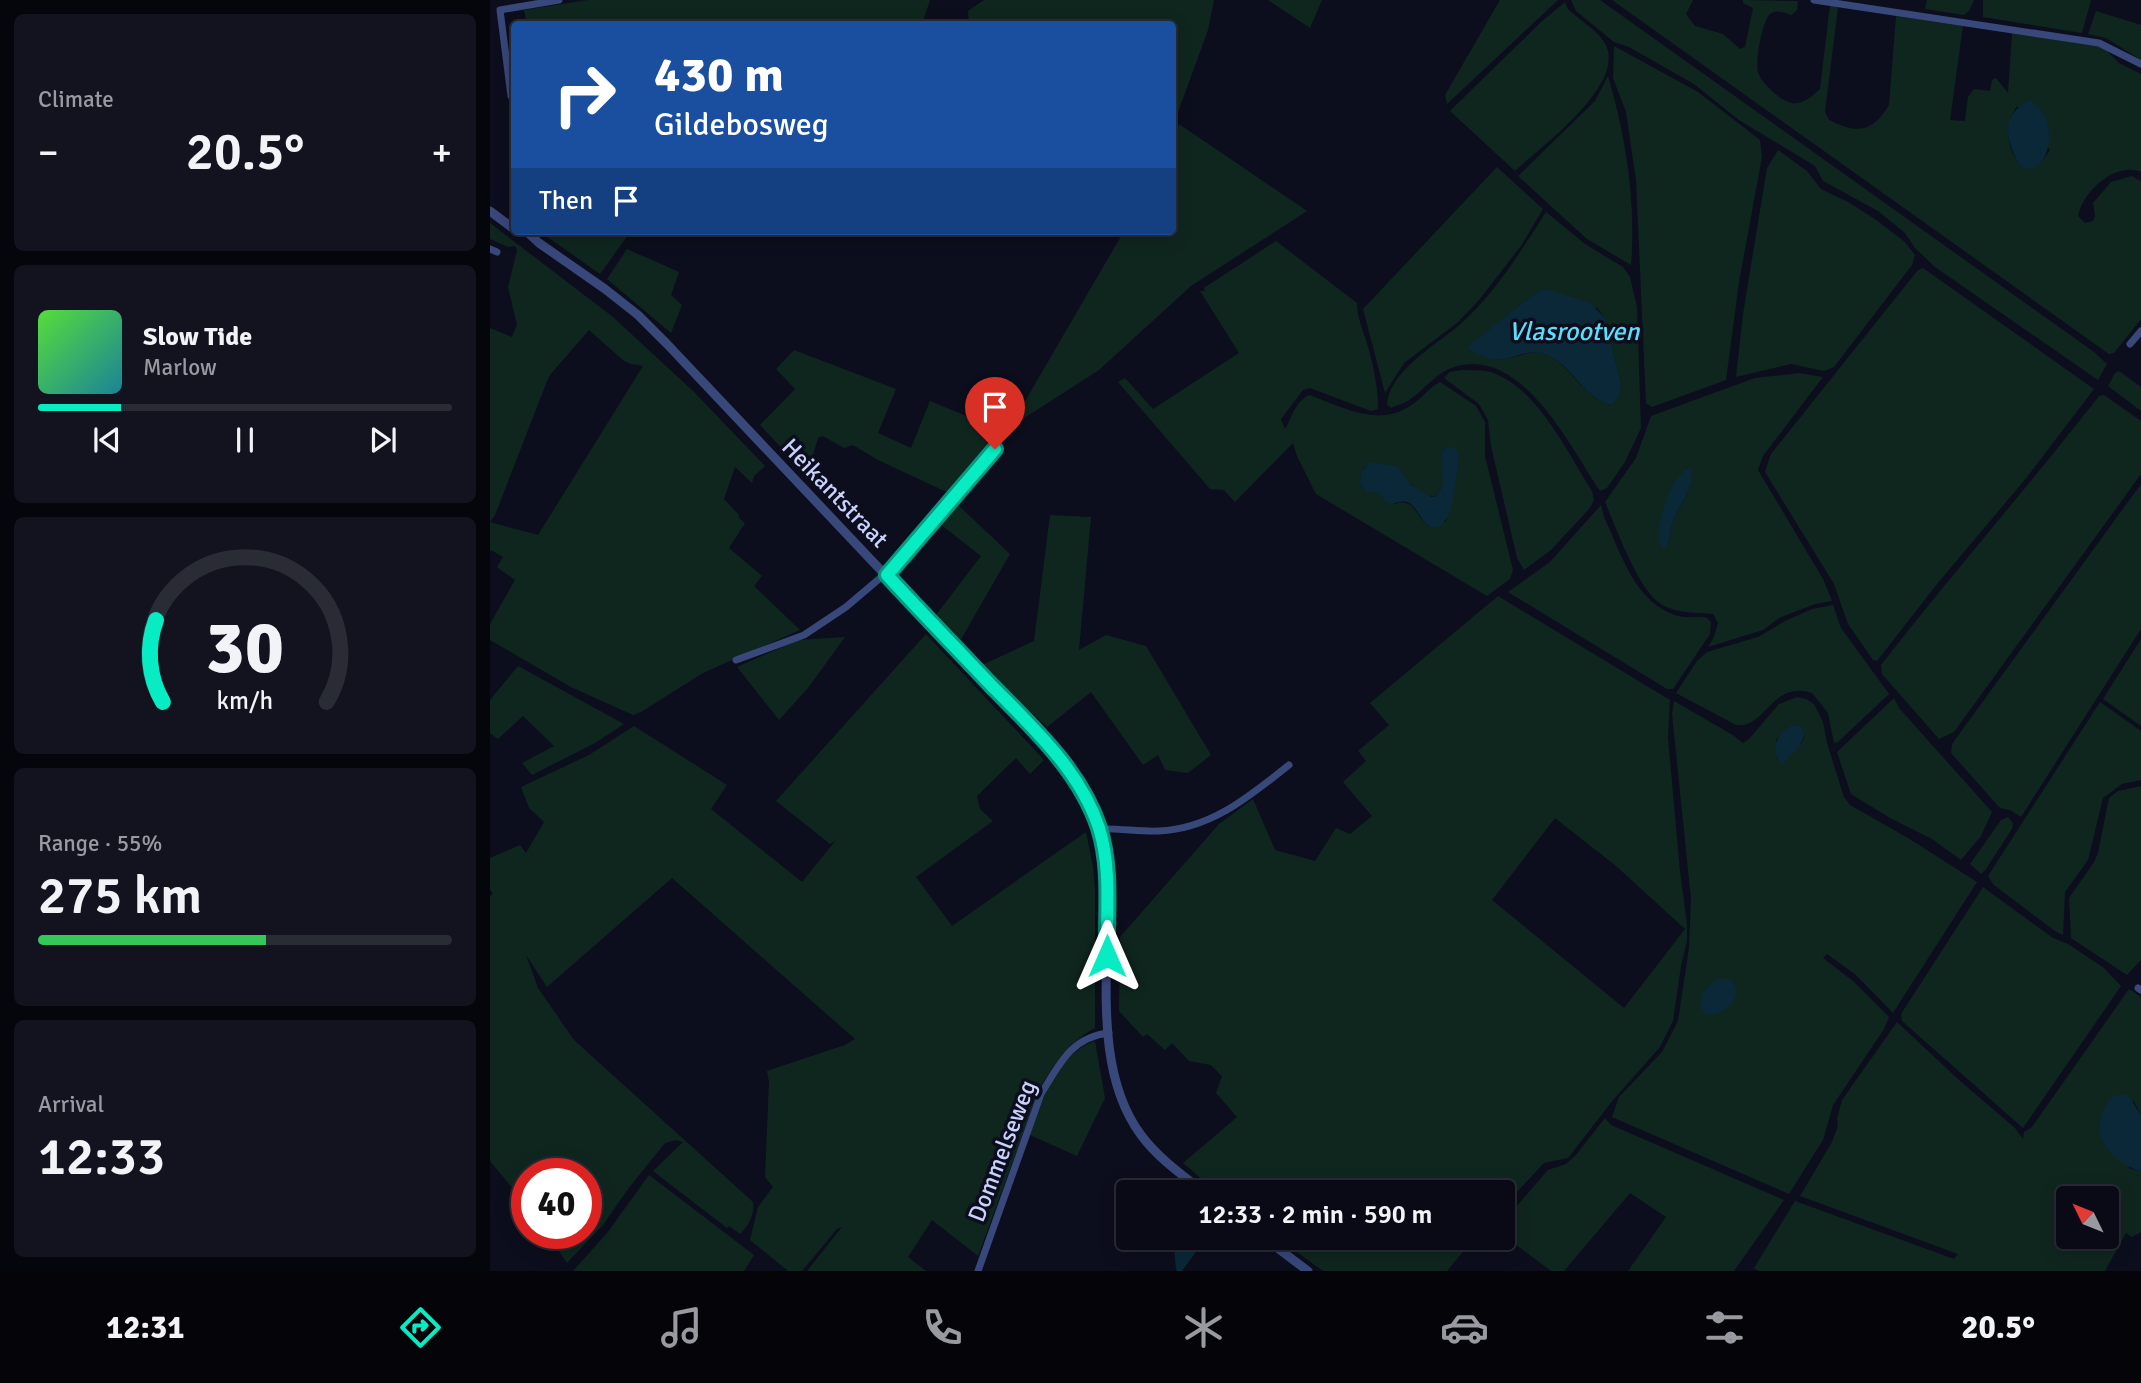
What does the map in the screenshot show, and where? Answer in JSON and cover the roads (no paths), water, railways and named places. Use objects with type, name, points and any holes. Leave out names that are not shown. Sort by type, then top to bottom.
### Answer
[{"type":"street","points":[[511,96],[500,10],[512,4],[559,0]]},
{"type":"street","points":[[1814,0],[2099,43],[2141,64]]},
{"type":"street","name":"Heikantstraat","points":[[490,209],[511,220]]},
{"type":"street","name":"Heikantstraat","points":[[490,209],[511,226]]},
{"type":"street","name":"Heikantstraat","points":[[525,235],[638,315],[1064,764],[1086,798],[1099,829],[1108,882],[1109,1033],[1114,1076],[1124,1106],[1141,1135],[1189,1180]]},
{"type":"street","name":"Heikantstraat","points":[[530,235],[539,243]]},
{"type":"street","points":[[2130,344],[2141,331]]},
{"type":"street","points":[[736,660],[804,635],[887,575],[995,449]]},
{"type":"street","points":[[1099,829],[1167,831],[1221,816],[1289,765]]},
{"type":"street","name":"Dommelseweg","points":[[978,1271],[1041,1094],[1078,1043],[1088,1037],[1109,1033]]},
{"type":"street","points":[[1280,1250],[1308,1271]]},
{"type":"water","points":[[2030,100],[2044,115],[2049,136],[2043,160],[2035,168],[2029,169],[2016,160],[2008,130],[2011,116]]},
{"type":"water","name":"Vlasrootven","points":[[1542,290],[1589,302],[1605,318],[1621,383],[1619,397],[1612,405],[1594,397],[1565,367],[1549,356],[1526,353],[1498,360],[1466,348]]},
{"type":"water","points":[[1450,446],[1459,456],[1455,489],[1449,513],[1438,526],[1428,526],[1409,503],[1403,501],[1392,504],[1379,493],[1367,492],[1360,484],[1362,472],[1370,462],[1398,467],[1411,485],[1436,497],[1443,485],[1442,452]]},
{"type":"water","points":[[1688,468],[1691,468],[1691,483],[1672,525],[1668,545],[1664,549],[1658,541],[1660,521],[1670,491]]},
{"type":"water","points":[[1790,726],[1800,726],[1805,734],[1799,747],[1782,764],[1776,754],[1776,744],[1781,734]]},
{"type":"water","points":[[1717,979],[1730,979],[1735,985],[1735,998],[1726,1009],[1706,1015],[1700,1006],[1703,992]]},
{"type":"water","points":[[2128,1095],[2141,1115],[2141,1172],[2109,1151],[2100,1131],[2104,1108],[2113,1096]]},
{"type":"water","points":[[1174,1250],[1197,1250],[1182,1271],[1176,1269]]}]
